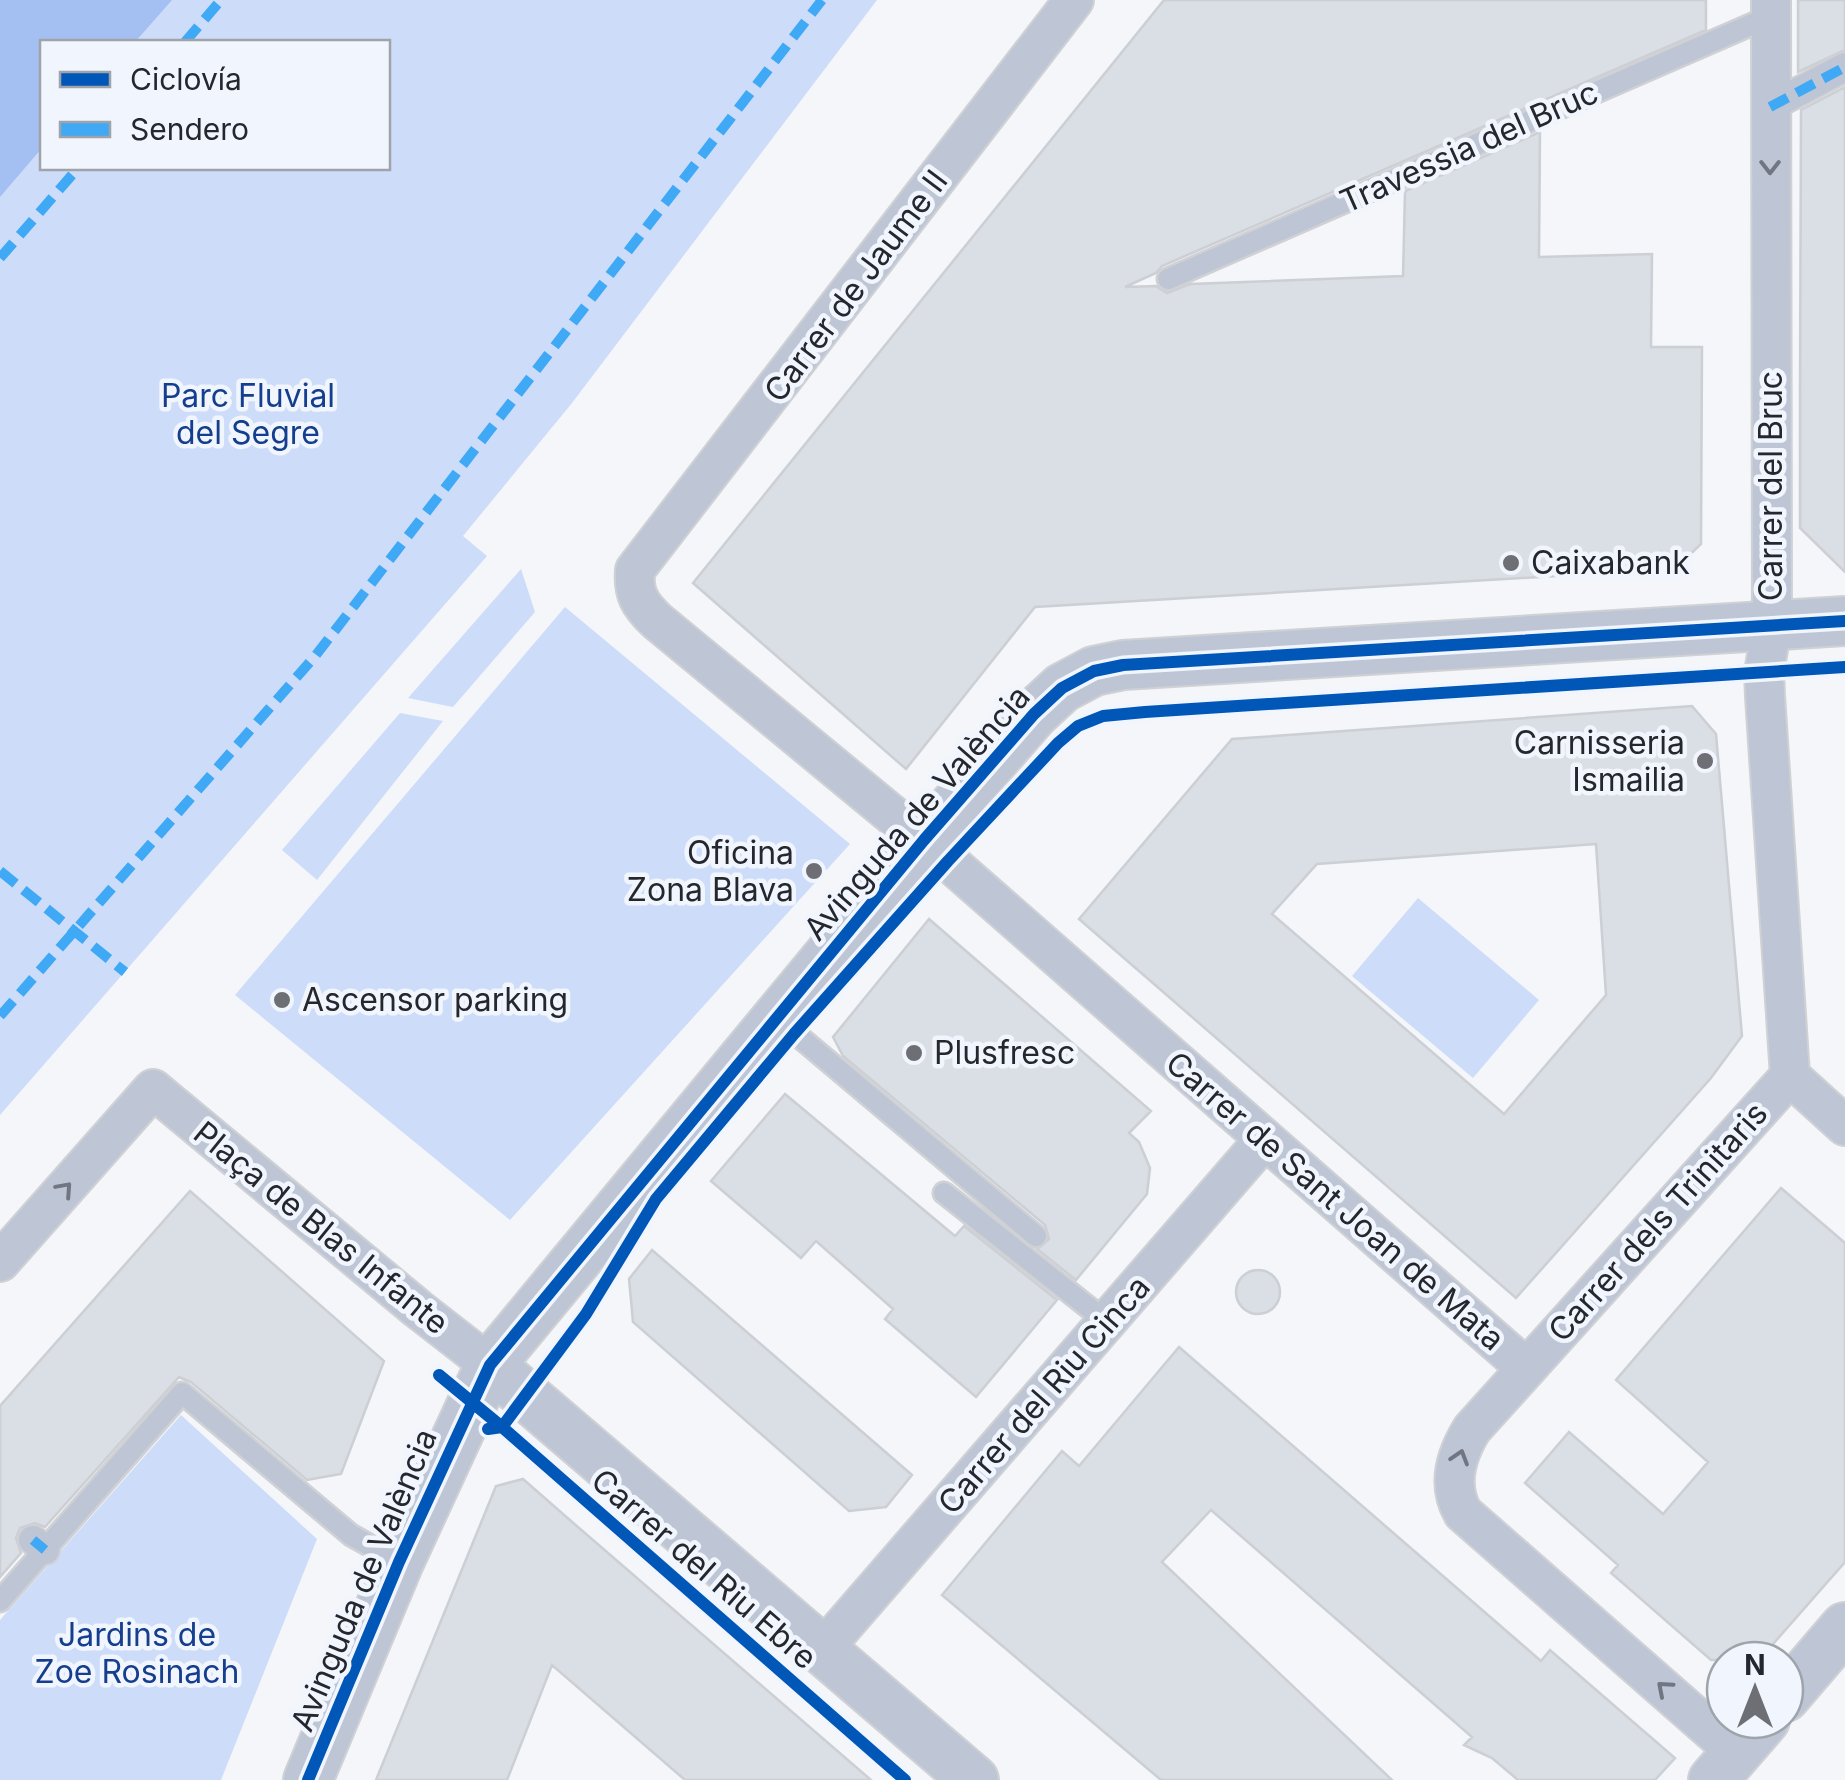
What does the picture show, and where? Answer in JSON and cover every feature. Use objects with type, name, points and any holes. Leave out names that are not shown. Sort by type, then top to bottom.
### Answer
[{"type":"street","name":"Carrer de Jaume II","points":[[924,840],[645,610],[634,587],[635,570],[1074,0]]},
{"type":"street","name":"Carrer del Bruc","points":[[1771,8],[1772,625],[1764,672],[1790,1076]]},
{"type":"street","points":[[1770,108],[1845,66]]},
{"type":"street","name":"Avinguda de València","points":[[308,1780],[399,1562],[490,1365],[924,840],[1034,714],[1062,688],[1094,671],[1140,664],[1845,621]]},
{"type":"street","name":"Carrer de Sant Joan de Mata","points":[[924,840],[1526,1368],[1465,1441],[1455,1474],[1463,1513],[1738,1751]]},
{"type":"street","points":[[1790,1076],[1845,1126]]},
{"type":"street","name":"Carrer dels Trinitaris","points":[[1526,1368],[1790,1076]]},
{"type":"street","name":"Plaça de Blas Infante","points":[[0,1262],[153,1089],[418,1310],[490,1365]]},
{"type":"street","name":"Carrer del Riu Cinca","points":[[824,1649],[1264,1140]]},
{"type":"street","name":"Carrer del Riu Ebre","points":[[490,1365],[974,1780]]},
{"type":"street","points":[[1805,1674],[1845,1627]]},
{"type":"lane","name":"Travessia del Bruc","points":[[1168,279],[1771,8]]},
{"type":"lane","points":[[778,1019],[1036,1236]]},
{"type":"lane","points":[[944,1192],[1107,1322]]},
{"type":"lane","points":[[0,1601],[39,1545],[182,1392],[351,1535],[399,1562]]},
{"type":"green space","name":"Parc Fluvial del Segre","points":[[0,0],[877,0],[572,403],[463,536],[487,556],[0,1115]]},
{"type":"green space","points":[[521,569],[535,612],[453,707],[408,698]]},
{"type":"green space","points":[[565,607],[850,844],[510,1220],[235,995]]},
{"type":"green space","points":[[400,713],[443,721],[317,880],[282,850]]},
{"type":"green space","points":[[1418,898],[1539,1000],[1473,1078],[1352,976]]},
{"type":"green space","name":"Jardins de Zoe Rosinach","points":[[181,1415],[317,1539],[221,1780],[0,1780],[0,1620]]},
{"type":"water","points":[[0,0],[172,0],[137,40],[40,40],[40,150],[0,197]]},
{"type":"building","points":[[1164,0],[1706,0],[1706,30],[1162,266],[1156,273],[1125,287],[1156,286],[1167,293],[1190,284],[1403,276],[1405,191],[1540,132],[1539,257],[1652,254],[1651,347],[1702,347],[1701,544],[1675,569],[1035,607],[906,769],[693,583]]},
{"type":"building","points":[[1798,0],[1845,0],[1845,50],[1798,72]]},
{"type":"building","points":[[1845,87],[1845,572],[1800,528],[1800,392],[1801,110]]},
{"type":"building","points":[[1692,706],[1716,734],[1742,1036],[1711,1078],[1516,1298],[1079,919],[1232,739]],"holes":[[[1596,844],[1606,995],[1504,1114],[1272,914],[1317,864]]]},
{"type":"building","points":[[929,919],[1151,1111],[1129,1133],[1139,1142],[1150,1168],[1147,1194],[1076,1280],[1037,1249],[1049,1239],[1045,1225],[843,1056],[833,1037]]},
{"type":"building","points":[[785,1094],[955,1236],[964,1226],[1057,1300],[976,1397],[885,1319],[893,1309],[816,1241],[801,1258],[711,1181]]},
{"type":"building","points":[[1781,1188],[1845,1243],[1845,1562],[1777,1640],[1705,1640],[1705,1655],[1611,1573],[1618,1565],[1525,1483],[1569,1432],[1663,1514],[1708,1462],[1616,1380]]},
{"type":"building","points":[[190,1191],[384,1361],[341,1474],[307,1480],[191,1382],[179,1377],[45,1527],[35,1523],[20,1528],[16,1538],[21,1553],[0,1577],[0,1406]]},
{"type":"building","points":[[652,1250],[912,1475],[886,1507],[849,1511],[633,1322],[629,1279]]},
{"type":"building","points":[[1258,1270],[1274,1276],[1280,1292],[1274,1308],[1258,1314],[1242,1308],[1236,1292],[1242,1276]]},
{"type":"building","points":[[1179,1347],[1541,1661],[1550,1650],[1675,1758],[1655,1780],[1518,1780],[1492,1758],[1464,1745],[1472,1737],[1211,1510],[1162,1562],[1392,1780],[1161,1780],[942,1595],[1062,1451],[1079,1466]]},
{"type":"building","points":[[523,1479],[871,1780],[685,1780],[552,1665],[507,1780],[376,1780],[496,1486]]},
{"type":"marked path","points":[[187,40],[221,0]]},
{"type":"marked path","points":[[0,1016],[316,655],[822,0]]},
{"type":"marked path","points":[[1770,107],[1845,67]]},
{"type":"marked path","points":[[0,258],[76,170]]},
{"type":"marked path","points":[[0,871],[125,972]]},
{"type":"marked path","points":[[33,1540],[45,1550]]},
{"type":"cycle path","points":[[308,1780],[399,1562],[490,1365],[924,840],[1034,714],[1062,688],[1094,671],[1123,665],[1845,621]]},
{"type":"cycle path","points":[[439,1375],[502,1427],[586,1314],[656,1199],[794,1034],[948,861],[1078,726],[1103,716],[1145,712],[1845,667]]},
{"type":"cycle path","points":[[488,1429],[502,1427],[905,1780]]},
{"type":"place","name":"Caixabank","points":[[1511,563]]},
{"type":"place","name":"Carnisseria Ismailia","points":[[1705,761]]},
{"type":"place","name":"Oficina Zona Blava","points":[[814,871]]},
{"type":"place","name":"Ascensor parking","points":[[282,1000]]},
{"type":"place","name":"Plusfresc","points":[[914,1053]]}]
